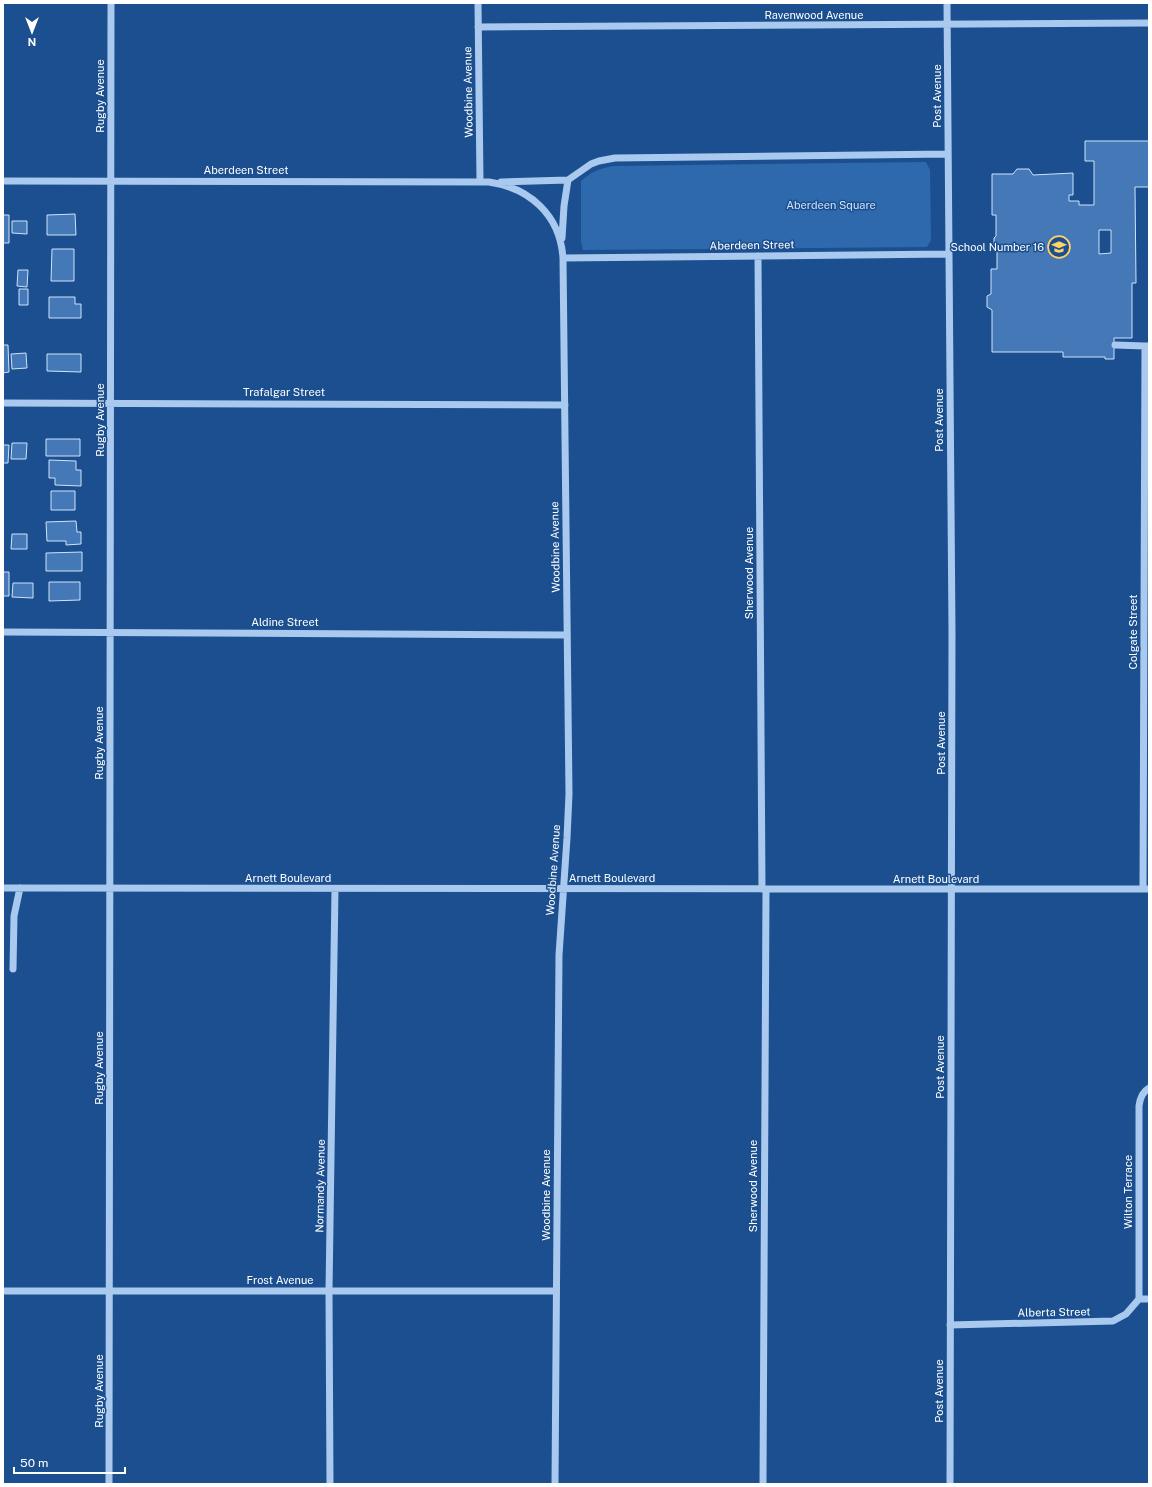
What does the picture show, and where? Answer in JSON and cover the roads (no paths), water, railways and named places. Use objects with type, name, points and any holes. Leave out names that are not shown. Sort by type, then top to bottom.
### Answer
[{"type":"street","name":"Rugby Avenue","points":[[109,1484],[111,3]]},
{"type":"street","name":"Woodbine Avenue","points":[[478,3],[480,182]]},
{"type":"street","name":"Post Avenue","points":[[947,3],[952,624],[950,1484]]},
{"type":"street","name":"Ravenwood Avenue","points":[[478,27],[1149,23]]},
{"type":"street","points":[[568,180],[591,164],[615,158],[948,154]]},
{"type":"street","name":"Aberdeen Street","points":[[3,181],[489,182],[568,180],[563,219],[563,258],[949,254]]},
{"type":"street","name":"Aberdeen Street","points":[[489,182],[507,185],[516,189],[538,205],[555,225],[563,249]]},
{"type":"street","name":"Sherwood Avenue","points":[[758,256],[764,889],[763,1484]]},
{"type":"street","name":"Woodbine Avenue","points":[[555,1484],[559,955],[568,838],[569,794],[563,258]]},
{"type":"street","points":[[1115,345],[1147,346]]},
{"type":"street","name":"Colgate Street","points":[[1146,889],[1145,375],[1147,346]]},
{"type":"street","name":"Trafalgar Street","points":[[3,403],[111,402],[565,405]]},
{"type":"street","name":"Aldine Street","points":[[3,632],[567,635]]},
{"type":"street","name":"Arnett Boulevard","points":[[3,888],[1146,889]]},
{"type":"street","points":[[14,969],[14,916],[20,888]]},
{"type":"street","name":"Normandy Avenue","points":[[330,1484],[329,1291],[335,889]]},
{"type":"street","name":"Wilton Terrace","points":[[1139,1299],[1139,1106],[1144,1092],[1149,1088]]},
{"type":"street","name":"Frost Avenue","points":[[3,1291],[556,1292]]},
{"type":"street","points":[[1139,1299],[1149,1299]]},
{"type":"street","name":"Alberta Street","points":[[950,1325],[1113,1322],[1126,1314],[1139,1299]]},
{"type":"place","name":"School Number 16","points":[[1059,247]]},
{"type":"park label","name":"Aberdeen Square","points":[[831,205]]}]
